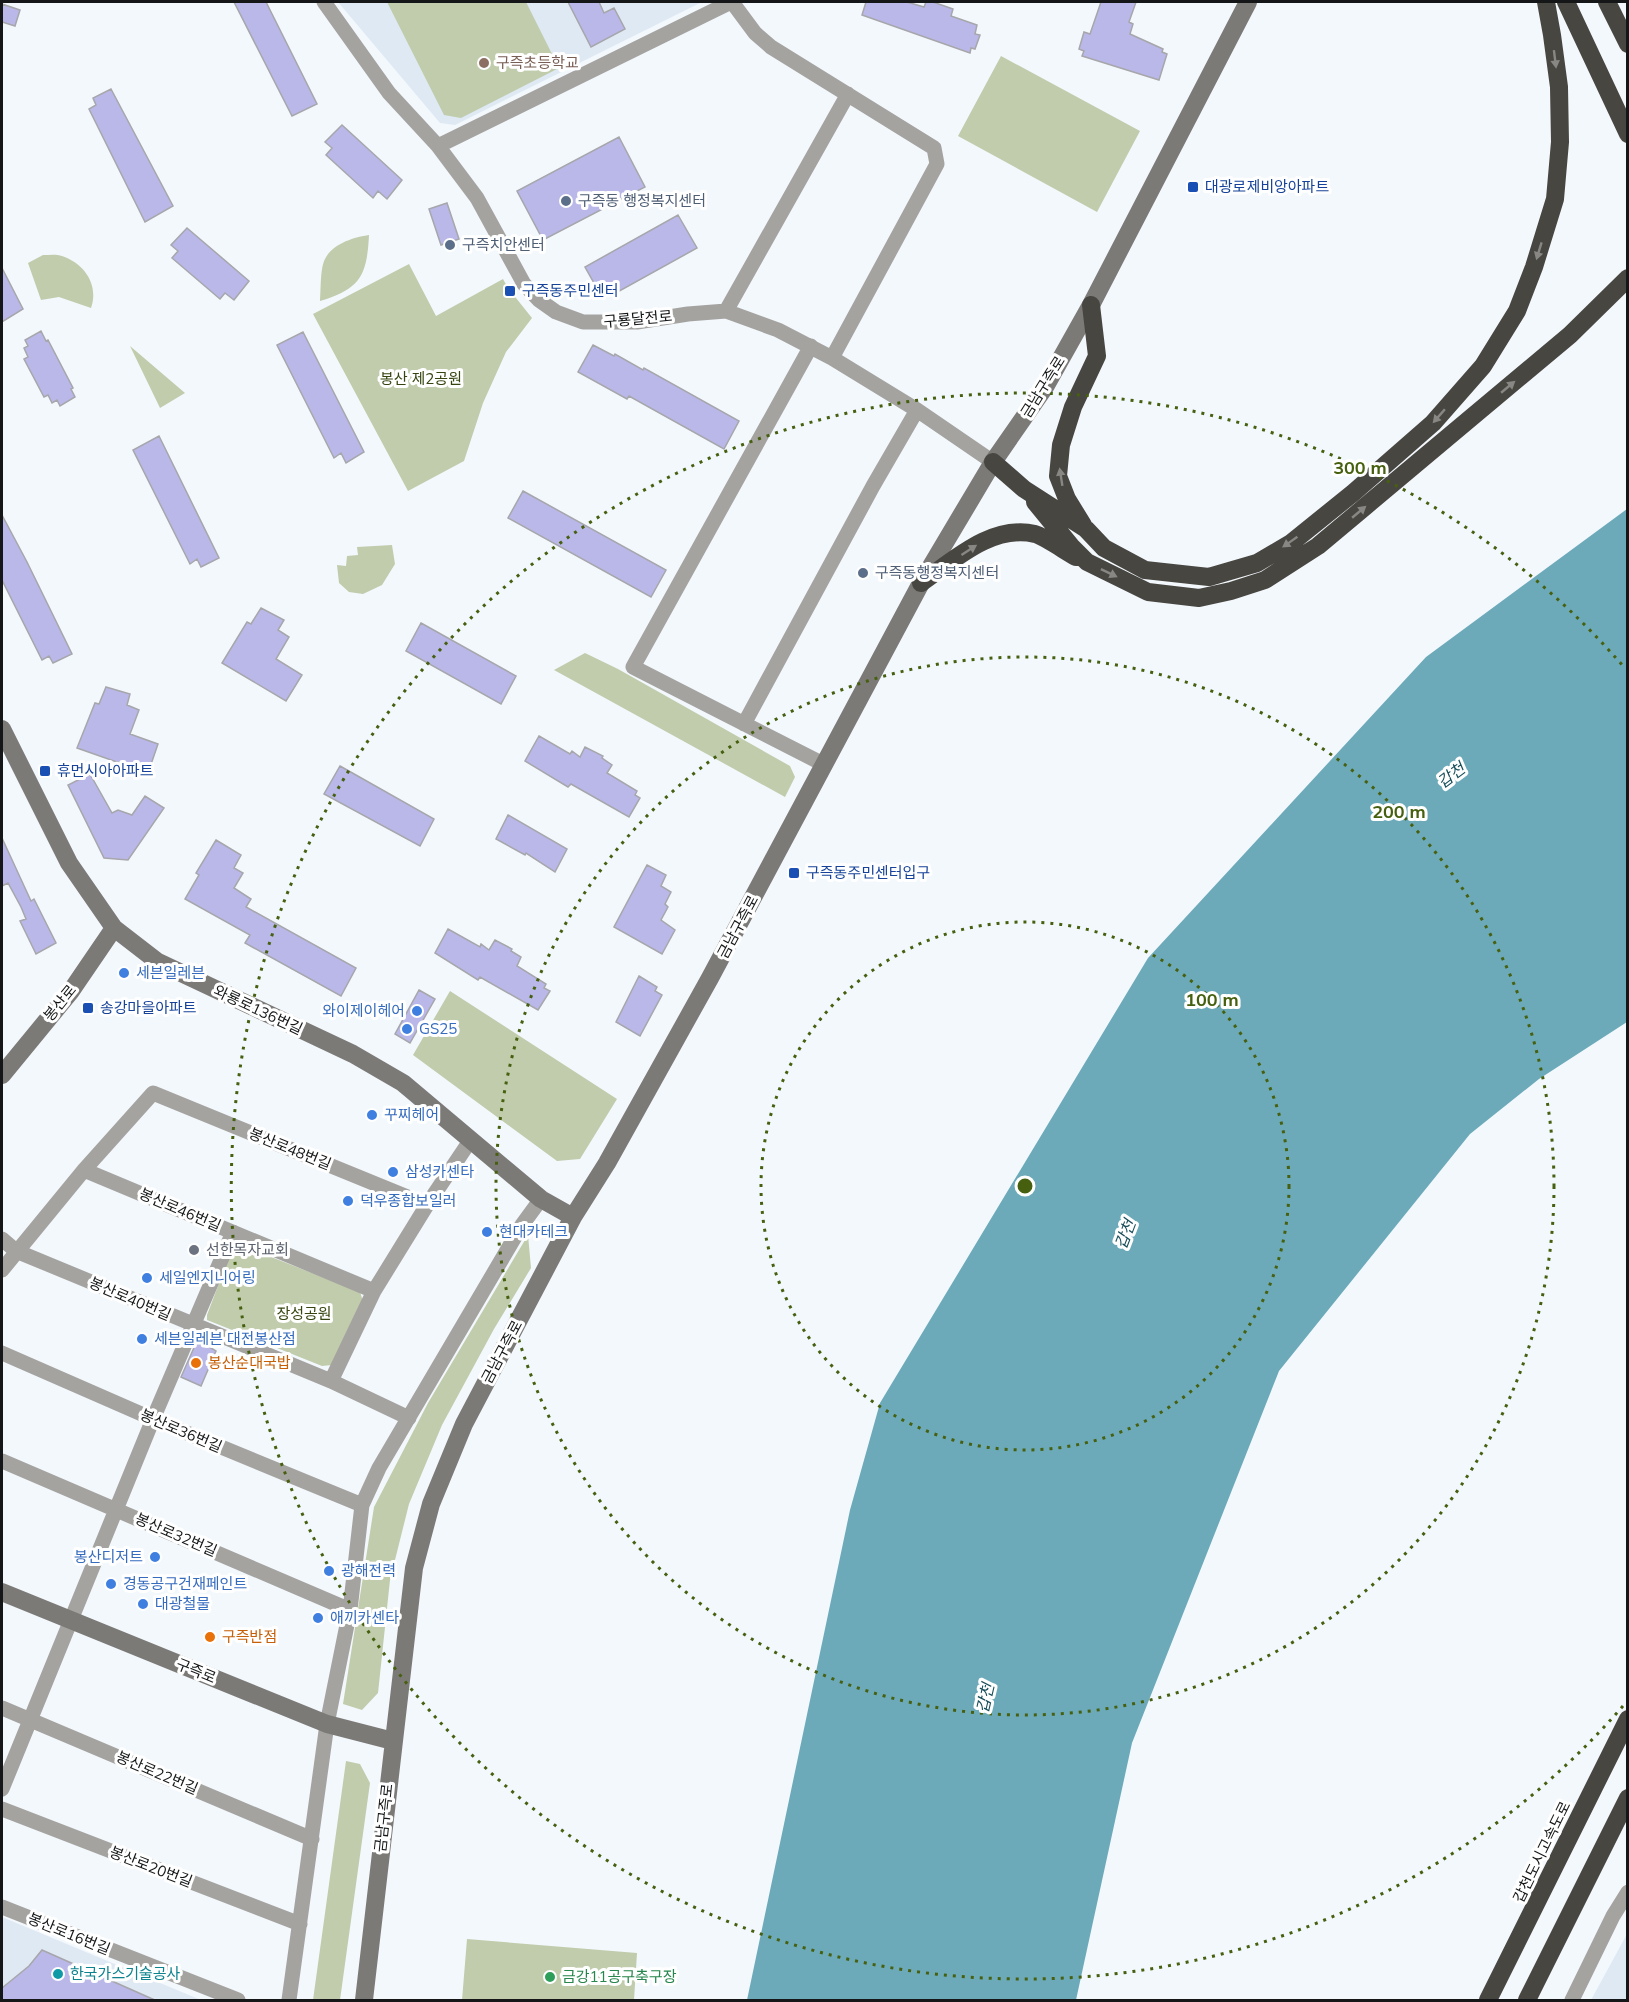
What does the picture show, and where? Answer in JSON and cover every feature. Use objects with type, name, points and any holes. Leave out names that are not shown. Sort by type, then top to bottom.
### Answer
[{"type":"highway","points":[[1091,305],[1097,356],[1073,407],[1061,445],[1058,476],[1067,499],[1086,529],[1104,548],[1145,570],[1209,577],[1257,563],[1291,543],[1353,493],[1433,423],[1483,366],[1517,311],[1534,267],[1555,199],[1560,142],[1559,87],[1546,2]]},
{"type":"highway","points":[[1566,2],[1628,134]]},
{"type":"highway","points":[[1607,2],[1628,44]]},
{"type":"highway","points":[[921,583],[974,546],[1010,532],[1036,534],[1148,592],[1199,598],[1265,580],[1318,546],[1367,506],[1570,335],[1628,278]]},
{"type":"highway","points":[[993,462],[1024,489],[1086,529]]},
{"type":"highway","points":[[1024,489],[1087,562]]},
{"type":"highway","name":"갑천도시고속도로","points":[[1488,2001],[1628,1719]]},
{"type":"highway","points":[[1527,2001],[1628,1798]]},
{"type":"main road","name":"금남구즉로","points":[[363,2001],[414,1568],[431,1504],[464,1424],[573,1217],[607,1163],[687,1020],[921,583],[993,462],[1046,387],[1248,2]]},
{"type":"main road","name":"와룡로136번길","points":[[2,729],[69,863],[114,928],[158,962],[353,1054],[403,1083],[541,1199],[573,1217]]},
{"type":"main road","name":"봉산로","points":[[2,1075],[71,991],[114,928]]},
{"type":"main road","name":"구즉로","points":[[2,1592],[327,1724],[393,1741]]},
{"type":"main road","points":[[1494,2001],[1628,1727]]},
{"type":"main road","points":[[1534,2001],[1628,1809]]},
{"type":"street","name":"구룡달전로","points":[[324,2],[389,93],[438,147],[477,198],[524,284],[538,300],[556,312],[583,322],[636,322],[726,311],[778,330],[811,346],[917,410],[993,462]]},
{"type":"street","points":[[438,147],[731,2],[755,33],[771,47],[934,148],[937,164],[832,358]]},
{"type":"street","points":[[726,311],[848,94]]},
{"type":"street","points":[[811,346],[633,667],[825,765]]},
{"type":"street","points":[[744,724],[873,486],[917,410]]},
{"type":"street","name":"봉산로48번길","points":[[84,1170],[153,1093],[427,1204]]},
{"type":"street","points":[[331,1380],[374,1291],[427,1204],[470,1141]]},
{"type":"street","points":[[2,1270],[84,1170]]},
{"type":"street","name":"봉산로46번길","points":[[84,1170],[374,1291]]},
{"type":"street","points":[[289,2001],[327,1724],[350,1610],[362,1505],[379,1467],[522,1225],[541,1199]]},
{"type":"street","points":[[2,1789],[153,1419],[233,1232]]},
{"type":"street","name":"봉산로40번길","points":[[2,1239],[16,1251],[194,1326],[331,1380],[409,1418]]},
{"type":"street","name":"봉산로36번길","points":[[2,1353],[153,1419],[362,1505]]},
{"type":"street","name":"봉산로32번길","points":[[2,1461],[350,1610]]},
{"type":"street","name":"봉산로22번길","points":[[2,1708],[312,1839]]},
{"type":"street","name":"봉산로20번길","points":[[2,1809],[300,1924]]},
{"type":"street","points":[[1572,2001],[1613,1916],[1628,1892]]},
{"type":"street","name":"봉산로16번길","points":[[2,1907],[238,2001]]},
{"type":"shaded area","name":"구즉초등학교","points":[[338,2],[702,2],[455,125],[440,123]]},
{"type":"shaded area","points":[[2,1917],[201,2000],[2,2000]]},
{"type":"shaded area","points":[[1627,1934],[1627,2000],[1591,2000]]},
{"type":"green space","points":[[387,2],[526,2],[559,68],[461,118],[444,115]]},
{"type":"green space","points":[[1001,56],[1140,131],[1097,212],[958,136]]},
{"type":"green space","points":[[369,235],[366,261],[359,279],[353,286],[320,301],[322,268],[328,254],[344,242]]},
{"type":"green space","points":[[43,255],[62,256],[83,270],[88,276],[93,291],[91,308],[59,297],[41,300],[28,263]]},
{"type":"green space","name":"봉산 제2공원","points":[[409,264],[436,316],[503,279],[532,318],[506,352],[483,403],[464,461],[408,491],[313,314]]},
{"type":"green space","points":[[130,346],[185,393],[160,408]]},
{"type":"green space","points":[[392,545],[395,564],[382,585],[363,594],[349,592],[339,583],[337,565],[346,566],[347,556],[358,555],[357,547]]},
{"type":"green space","points":[[585,653],[618,669],[790,766],[795,777],[785,797],[554,670]]},
{"type":"green space","points":[[450,991],[617,1099],[580,1159],[557,1161],[413,1055]]},
{"type":"green space","points":[[528,1235],[531,1268],[494,1329],[442,1425],[409,1504],[390,1580],[378,1693],[362,1710],[343,1704],[374,1507],[428,1403]]},
{"type":"green space","name":"장성공원","points":[[241,1245],[360,1292],[363,1301],[332,1365],[322,1366],[207,1320],[232,1249]]},
{"type":"green space","points":[[346,1761],[360,1764],[370,1783],[340,2000],[313,2000]]},
{"type":"green space","name":"금강11공구축구장","points":[[467,1939],[637,1953],[634,2000],[462,2000]]},
{"type":"water","name":"갑천","points":[[1627,509],[1627,1022],[1539,1079],[1470,1134],[1279,1371],[1132,1743],[1076,2000],[747,2000],[850,1510],[880,1403],[1148,958],[1426,657]]},
{"type":"building","points":[[234,2],[266,2],[317,104],[292,116]]},
{"type":"building","points":[[568,2],[599,2],[604,13],[614,8],[625,29],[591,47]]},
{"type":"building","points":[[866,2],[907,2],[924,7],[926,2],[933,2],[953,9],[951,16],[977,25],[975,34],[980,35],[975,49],[971,48],[970,53],[862,15]]},
{"type":"building","points":[[1101,2],[1136,2],[1129,22],[1133,24],[1130,34],[1163,49],[1162,52],[1167,54],[1159,80],[1082,56],[1084,51],[1079,49],[1084,32],[1090,34]]},
{"type":"building","points":[[2,4],[20,10],[15,26],[2,22]]},
{"type":"building","points":[[111,89],[173,206],[145,222],[89,109],[96,105],[93,98]]},
{"type":"building","points":[[342,125],[402,180],[387,199],[378,191],[373,198],[326,155],[332,148],[325,142]]},
{"type":"building","points":[[619,137],[645,187],[543,240],[517,191]]},
{"type":"building","points":[[447,203],[459,239],[441,245],[429,209]]},
{"type":"building","points":[[678,215],[697,248],[614,294],[599,292],[585,267]]},
{"type":"building","points":[[187,228],[249,281],[234,300],[225,293],[220,299],[172,258],[178,251],[171,245]]},
{"type":"building","points":[[2,268],[23,309],[2,322]]},
{"type":"building","points":[[41,331],[73,388],[71,389],[75,397],[60,406],[57,400],[52,403],[48,395],[44,397],[24,359],[28,357],[24,348],[28,346],[25,340]]},
{"type":"building","points":[[303,332],[364,452],[346,463],[341,453],[334,458],[277,345]]},
{"type":"building","points":[[593,345],[643,370],[644,368],[739,421],[724,449],[629,396],[627,399],[578,372]]},
{"type":"building","points":[[159,436],[219,558],[201,567],[197,559],[190,564],[133,450]]},
{"type":"building","points":[[523,491],[666,570],[651,597],[508,518]]},
{"type":"building","points":[[2,515],[72,654],[53,663],[49,656],[42,660],[2,580]]},
{"type":"building","points":[[261,608],[284,620],[278,630],[289,637],[276,659],[302,675],[286,701],[222,663],[247,622],[251,624]]},
{"type":"building","points":[[421,623],[516,676],[501,704],[406,651]]},
{"type":"building","points":[[106,687],[130,694],[127,705],[139,710],[130,734],[158,744],[148,773],[77,748],[95,703],[99,704]]},
{"type":"building","points":[[539,736],[570,754],[572,751],[580,757],[585,747],[603,756],[602,758],[612,765],[607,773],[637,791],[635,795],[640,798],[629,817],[571,784],[568,787],[525,761]]},
{"type":"building","points":[[340,766],[434,819],[420,846],[324,794]]},
{"type":"building","points":[[90,774],[112,813],[118,810],[132,815],[145,796],[164,808],[128,860],[104,858],[68,785]]},
{"type":"building","points":[[508,815],[567,849],[555,872],[526,853],[525,855],[496,839]]},
{"type":"building","points":[[2,838],[31,901],[34,899],[56,943],[36,954],[20,921],[26,919],[21,907],[8,883],[2,886]]},
{"type":"building","points":[[216,840],[241,855],[234,868],[243,873],[234,888],[251,899],[246,907],[356,968],[341,996],[245,943],[250,935],[185,899],[199,875],[196,873]]},
{"type":"building","points":[[647,865],[666,875],[661,886],[671,892],[665,904],[668,907],[661,920],[675,930],[662,954],[614,927]]},
{"type":"building","points":[[448,929],[489,950],[495,940],[521,957],[517,966],[546,984],[544,988],[550,991],[538,1010],[480,977],[478,980],[435,953]]},
{"type":"building","points":[[639,976],[657,987],[655,991],[662,995],[640,1036],[616,1022]]},
{"type":"building","points":[[419,990],[435,999],[410,1043],[395,1034]]},
{"type":"building","name":"봉산순대국밥","points":[[200,1341],[216,1351],[201,1386],[181,1377],[196,1343]]},
{"type":"building","name":"한국가스기술공사","points":[[42,1950],[157,2001],[2,2001],[2,1988],[29,1966]]},
{"type":"place","name":"구즉초등학교","points":[[484,63]]},
{"type":"place","name":"대광로제비앙아파트","points":[[1193,187]]},
{"type":"place","name":"구즉동 행정복지센터","points":[[566,201]]},
{"type":"place","name":"구즉치안센터","points":[[450,245]]},
{"type":"place","name":"구즉동주민센터","points":[[510,291]]},
{"type":"place","name":"구즉동행정복지센터","points":[[863,573]]},
{"type":"place","name":"휴먼시아아파트","points":[[45,771]]},
{"type":"place","name":"구즉동주민센터입구","points":[[794,873]]},
{"type":"place","name":"세븐일레븐","points":[[124,973]]},
{"type":"place","name":"송강마을아파트","points":[[88,1008]]},
{"type":"place","name":"와이제이헤어","points":[[417,1011]]},
{"type":"place","name":"GS25","points":[[407,1029]]},
{"type":"place","name":"꾸찌헤어","points":[[372,1115]]},
{"type":"place","name":"삼성카센타","points":[[393,1172]]},
{"type":"place","name":"덕우종합보일러","points":[[348,1201]]},
{"type":"place","name":"현대카테크","points":[[487,1232]]},
{"type":"place","name":"선한목자교회","points":[[194,1250]]},
{"type":"place","name":"세일엔지니어링","points":[[147,1278]]},
{"type":"place","name":"세븐일레븐 대전봉산점","points":[[142,1339]]},
{"type":"place","name":"봉산순대국밥","points":[[196,1363]]},
{"type":"place","name":"봉산디저트","points":[[155,1557]]},
{"type":"place","name":"광해전력","points":[[329,1571]]},
{"type":"place","name":"경동공구건재페인트","points":[[111,1584]]},
{"type":"place","name":"대광철물","points":[[143,1604]]},
{"type":"place","name":"애끼카센타","points":[[318,1618]]},
{"type":"place","name":"구즉반점","points":[[210,1637]]},
{"type":"place","name":"한국가스기술공사","points":[[58,1974]]},
{"type":"place","name":"금강11공구축구장","points":[[550,1977]]}]
